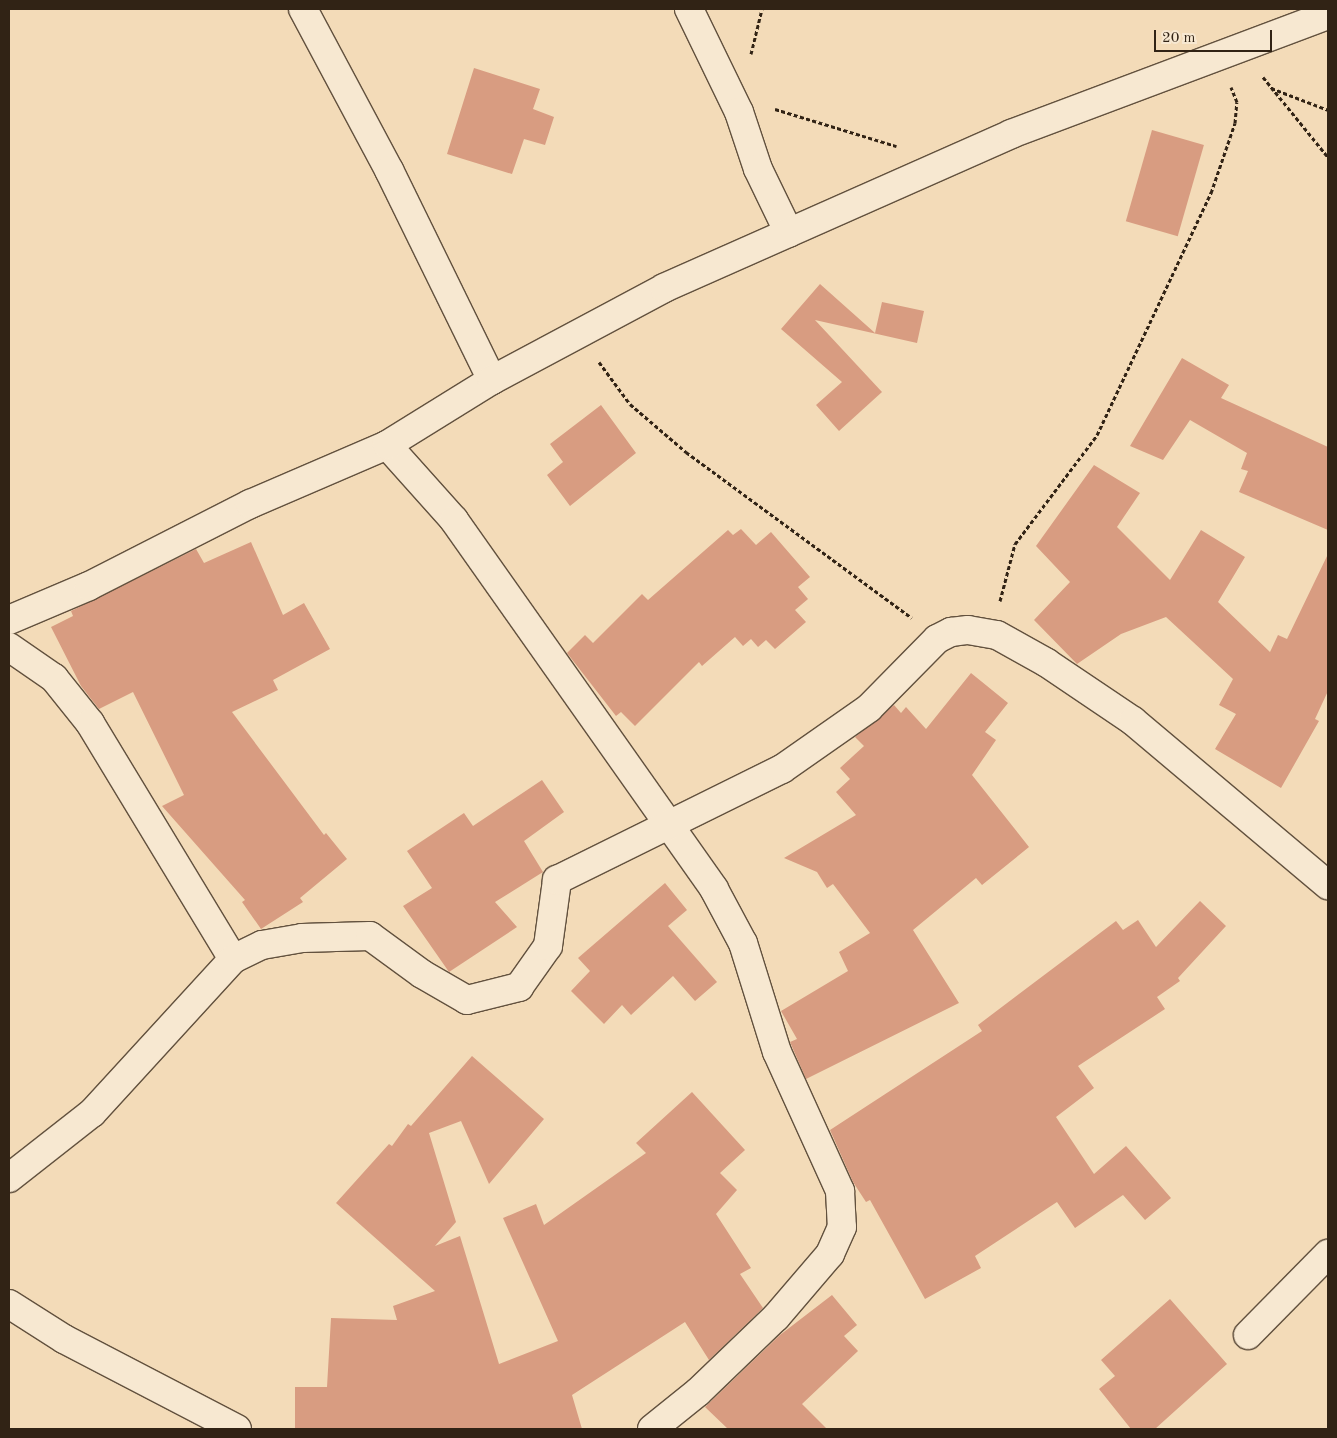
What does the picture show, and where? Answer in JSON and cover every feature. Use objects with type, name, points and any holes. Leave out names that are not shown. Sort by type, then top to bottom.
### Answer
[{"type":"street","points":[[303,9],[389,170],[492,380]]},
{"type":"street","points":[[689,9],[735,92],[758,169],[790,233]]},
{"type":"street","points":[[9,620],[89,586],[250,504],[387,445],[492,380],[582,334],[664,288],[1011,134],[1328,15]]},
{"type":"street","points":[[387,445],[454,520],[714,890],[743,942],[777,1052],[840,1191],[844,1209],[842,1227],[830,1254],[788,1303],[698,1392],[652,1429]]},
{"type":"street","points":[[9,1178],[92,1113],[233,959],[262,945],[302,938],[370,936],[422,974],[467,1000],[519,987],[548,946],[557,880],[782,769],[869,708],[937,639],[968,630],[997,636],[1046,663],[1133,721],[1328,885]]},
{"type":"street","points":[[9,647],[54,678],[90,723],[233,959]]},
{"type":"street","points":[[1248,1335],[1328,1254]]},
{"type":"street","points":[[9,1304],[64,1339],[237,1429]]},
{"type":"path","points":[[762,9],[735,92],[868,140],[900,146]]},
{"type":"path","points":[[1244,47],[1269,87],[1328,157]]},
{"type":"path","points":[[968,630],[1000,601],[1015,544],[1097,434],[1212,193],[1235,123],[1237,102],[1214,58]]},
{"type":"path","points":[[1269,87],[1328,110]]},
{"type":"path","points":[[582,334],[630,404],[686,452],[890,599],[937,639]]},
{"type":"building","points":[[474,68],[540,89],[533,109],[554,117],[545,145],[524,139],[512,174],[447,154]]},
{"type":"building","points":[[1152,130],[1204,145],[1178,236],[1126,221]]},
{"type":"building","points":[[820,284],[875,333],[882,302],[924,311],[917,343],[815,320],[882,392],[839,431],[816,405],[842,382],[781,329]]},
{"type":"building","points":[[1182,358],[1229,385],[1221,398],[1328,447],[1328,530],[1239,492],[1248,471],[1241,469],[1247,453],[1190,420],[1163,460],[1130,446]]},
{"type":"building","points":[[601,405],[636,453],[570,506],[547,475],[563,462],[550,444]]},
{"type":"building","points":[[1094,465],[1140,493],[1117,527],[1170,580],[1201,530],[1245,557],[1218,602],[1270,652],[1278,635],[1287,639],[1328,554],[1328,691],[1315,719],[1319,721],[1281,788],[1215,749],[1236,714],[1219,705],[1233,679],[1166,617],[1121,634],[1077,664],[1034,620],[1070,582],[1036,546]]},
{"type":"building","points":[[741,529],[756,545],[771,532],[810,577],[798,587],[808,599],[795,610],[806,622],[775,649],[766,640],[758,647],[751,639],[743,646],[735,637],[702,666],[699,662],[635,726],[621,712],[616,716],[567,653],[585,635],[593,643],[642,594],[648,600],[728,530],[733,535]]},
{"type":"building","points":[[251,542],[283,615],[304,603],[330,649],[273,680],[278,690],[232,712],[324,835],[326,833],[347,859],[300,898],[303,902],[261,929],[242,902],[245,900],[162,806],[184,795],[133,692],[99,709],[81,686],[51,627],[73,616],[71,611],[196,549],[204,563]]},
{"type":"building","points":[[971,673],[1008,703],[985,732],[996,740],[972,775],[1029,847],[982,885],[976,878],[913,930],[959,1003],[806,1079],[790,1042],[797,1039],[781,1011],[848,971],[839,952],[870,933],[833,884],[827,888],[817,872],[784,858],[856,815],[836,792],[850,779],[840,768],[864,746],[855,737],[894,705],[901,713],[906,707],[926,729]]},
{"type":"building","points":[[542,780],[564,812],[524,841],[543,872],[495,902],[517,927],[449,972],[403,906],[432,888],[407,851],[464,813],[473,826]]},
{"type":"building","points":[[665,883],[687,910],[668,926],[717,982],[695,1001],[673,976],[631,1015],[622,1005],[604,1024],[571,991],[590,971],[578,958]]},
{"type":"building","points":[[1200,901],[1226,926],[1178,978],[1180,981],[1157,997],[1165,1009],[1078,1066],[1094,1088],[1056,1117],[1094,1174],[1126,1146],[1171,1198],[1145,1220],[1123,1195],[1075,1228],[1057,1202],[975,1256],[981,1268],[925,1299],[870,1200],[866,1202],[853,1182],[830,1130],[982,1031],[978,1025],[1116,921],[1123,930],[1138,920],[1156,947]]},
{"type":"building","points":[[472,1056],[544,1119],[489,1184],[461,1121],[429,1133],[456,1222],[435,1246],[460,1236],[499,1364],[558,1341],[503,1218],[536,1204],[544,1225],[646,1153],[636,1143],[692,1092],[745,1150],[720,1173],[737,1190],[716,1214],[751,1268],[740,1274],[763,1308],[709,1360],[685,1322],[572,1395],[582,1429],[295,1429],[295,1387],[327,1387],[331,1318],[397,1320],[393,1306],[435,1291],[336,1203],[389,1144],[392,1146],[408,1124],[411,1126]]},
{"type":"building","points":[[832,1295],[857,1325],[844,1336],[858,1351],[802,1404],[827,1429],[728,1429],[705,1407],[780,1335]]},
{"type":"building","points":[[1170,1299],[1227,1364],[1155,1429],[1131,1429],[1099,1389],[1115,1376],[1101,1360]]}]
